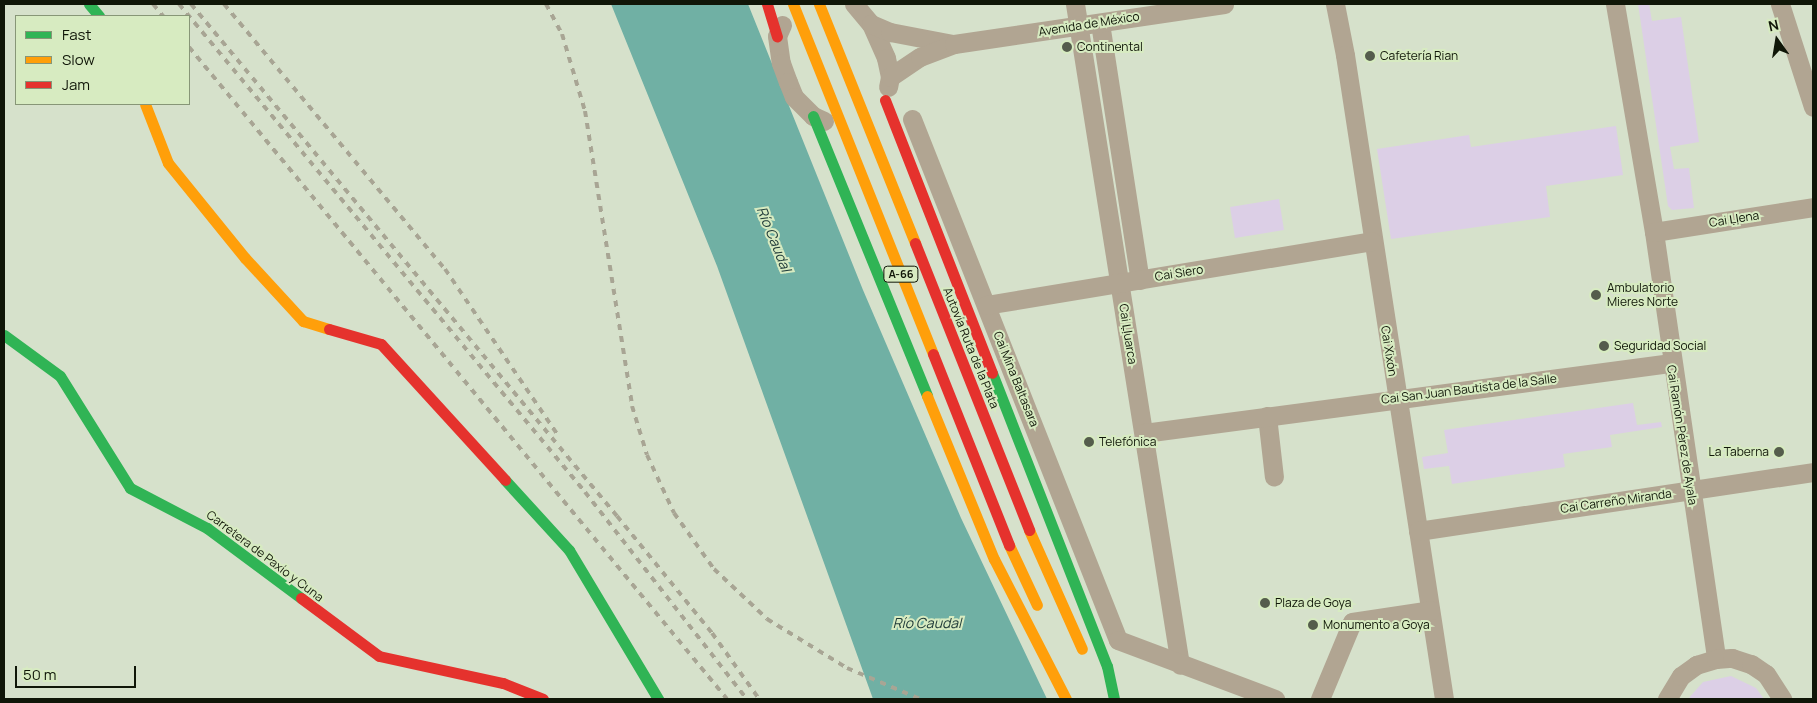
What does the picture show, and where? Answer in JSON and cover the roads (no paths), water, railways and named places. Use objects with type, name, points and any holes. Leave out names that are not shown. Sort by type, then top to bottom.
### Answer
[{"type":"main road","points":[[89,4],[98,15]]},
{"type":"main road","points":[[767,4],[777,36]]},
{"type":"main road","name":"A-66","points":[[793,4],[1009,544],[1042,617]]},
{"type":"main road","name":"Autovía Ruta de la Plata","points":[[819,4],[1029,530],[1086,658]]},
{"type":"main road","points":[[885,100],[1107,666],[1114,699]]},
{"type":"main road","points":[[145,105],[168,163],[245,258],[303,320],[381,344],[569,550],[658,699]]},
{"type":"main road","points":[[813,116],[994,559],[1066,699]]},
{"type":"main road","name":"Carretera de Paxío y Cuna","points":[[4,336],[60,376],[130,488],[207,528],[379,656],[503,683],[543,699]]},
{"type":"main road","points":[[1099,683],[1107,699]]},
{"type":"street","points":[[798,4],[787,11],[777,36],[780,63],[794,97],[813,116],[837,127],[858,123],[871,118],[885,100],[890,77],[886,58],[871,24],[854,4]]},
{"type":"street","name":"Cai Ḷḷuarca","points":[[1075,4],[1180,665]]},
{"type":"street","name":"Avenida de México","points":[[890,77],[920,57],[954,44],[1224,4]]},
{"type":"street","name":"Cai Xixón","points":[[1334,4],[1345,55],[1396,399],[1444,699]]},
{"type":"street","name":"Cai Ramón Pérez de Ayala","points":[[1615,4],[1654,232],[1671,363],[1692,490],[1716,658]]},
{"type":"street","points":[[1780,4],[1813,107]]},
{"type":"street","points":[[1100,22],[1140,280]]},
{"type":"street","name":"Avenida de México","points":[[871,24],[890,32],[954,44]]},
{"type":"street","name":"Cai Mina Baltasara","points":[[912,119],[1118,640],[1180,665]]},
{"type":"street","name":"Cai Ḷḷena","points":[[1654,232],[1813,207]]},
{"type":"street","name":"Cai Siero","points":[[986,305],[1372,241]]},
{"type":"street","name":"Cai San Juan Bautista de la Salle","points":[[1144,433],[1671,363]]},
{"type":"street","points":[[1267,416],[1274,477]]},
{"type":"street","name":"Cai Carreño Miranda","points":[[1418,531],[1813,472]]},
{"type":"street","points":[[1320,699],[1352,622],[1430,610]]},
{"type":"street","points":[[1667,699],[1681,676],[1696,665],[1716,658],[1732,658],[1751,664],[1766,674],[1782,699]]},
{"type":"street","points":[[1180,665],[1275,699]]},
{"type":"water","name":"Río Caudal","points":[[611,4],[748,4],[863,290],[961,518],[1047,699],[873,699],[717,266]]},
{"type":"railway","points":[[153,4],[162,15]]},
{"type":"railway","points":[[179,4],[188,15]]},
{"type":"railway","points":[[191,4],[617,516],[712,633],[759,699]]},
{"type":"railway","points":[[224,4],[445,269],[559,437]]},
{"type":"railway","points":[[546,4],[562,34],[585,111],[632,406],[647,455],[674,513],[714,569],[767,619],[847,668],[920,699]]},
{"type":"railway","points":[[190,17],[585,492],[747,699]]},
{"type":"railway","points":[[190,48],[727,699]]},
{"type":"place","name":"Continental","points":[[1067,47]]},
{"type":"place","name":"Cafetería Rian","points":[[1370,56]]},
{"type":"place","name":"Ambulatorio Mieres Norte","points":[[1596,295]]},
{"type":"place","name":"Seguridad Social","points":[[1604,346]]},
{"type":"place","name":"Telefónica","points":[[1089,442]]},
{"type":"place","name":"La Taberna","points":[[1779,452]]},
{"type":"place","name":"Plaza de Goya","points":[[1265,603]]},
{"type":"place","name":"Monumento a Goya","points":[[1313,625]]}]
